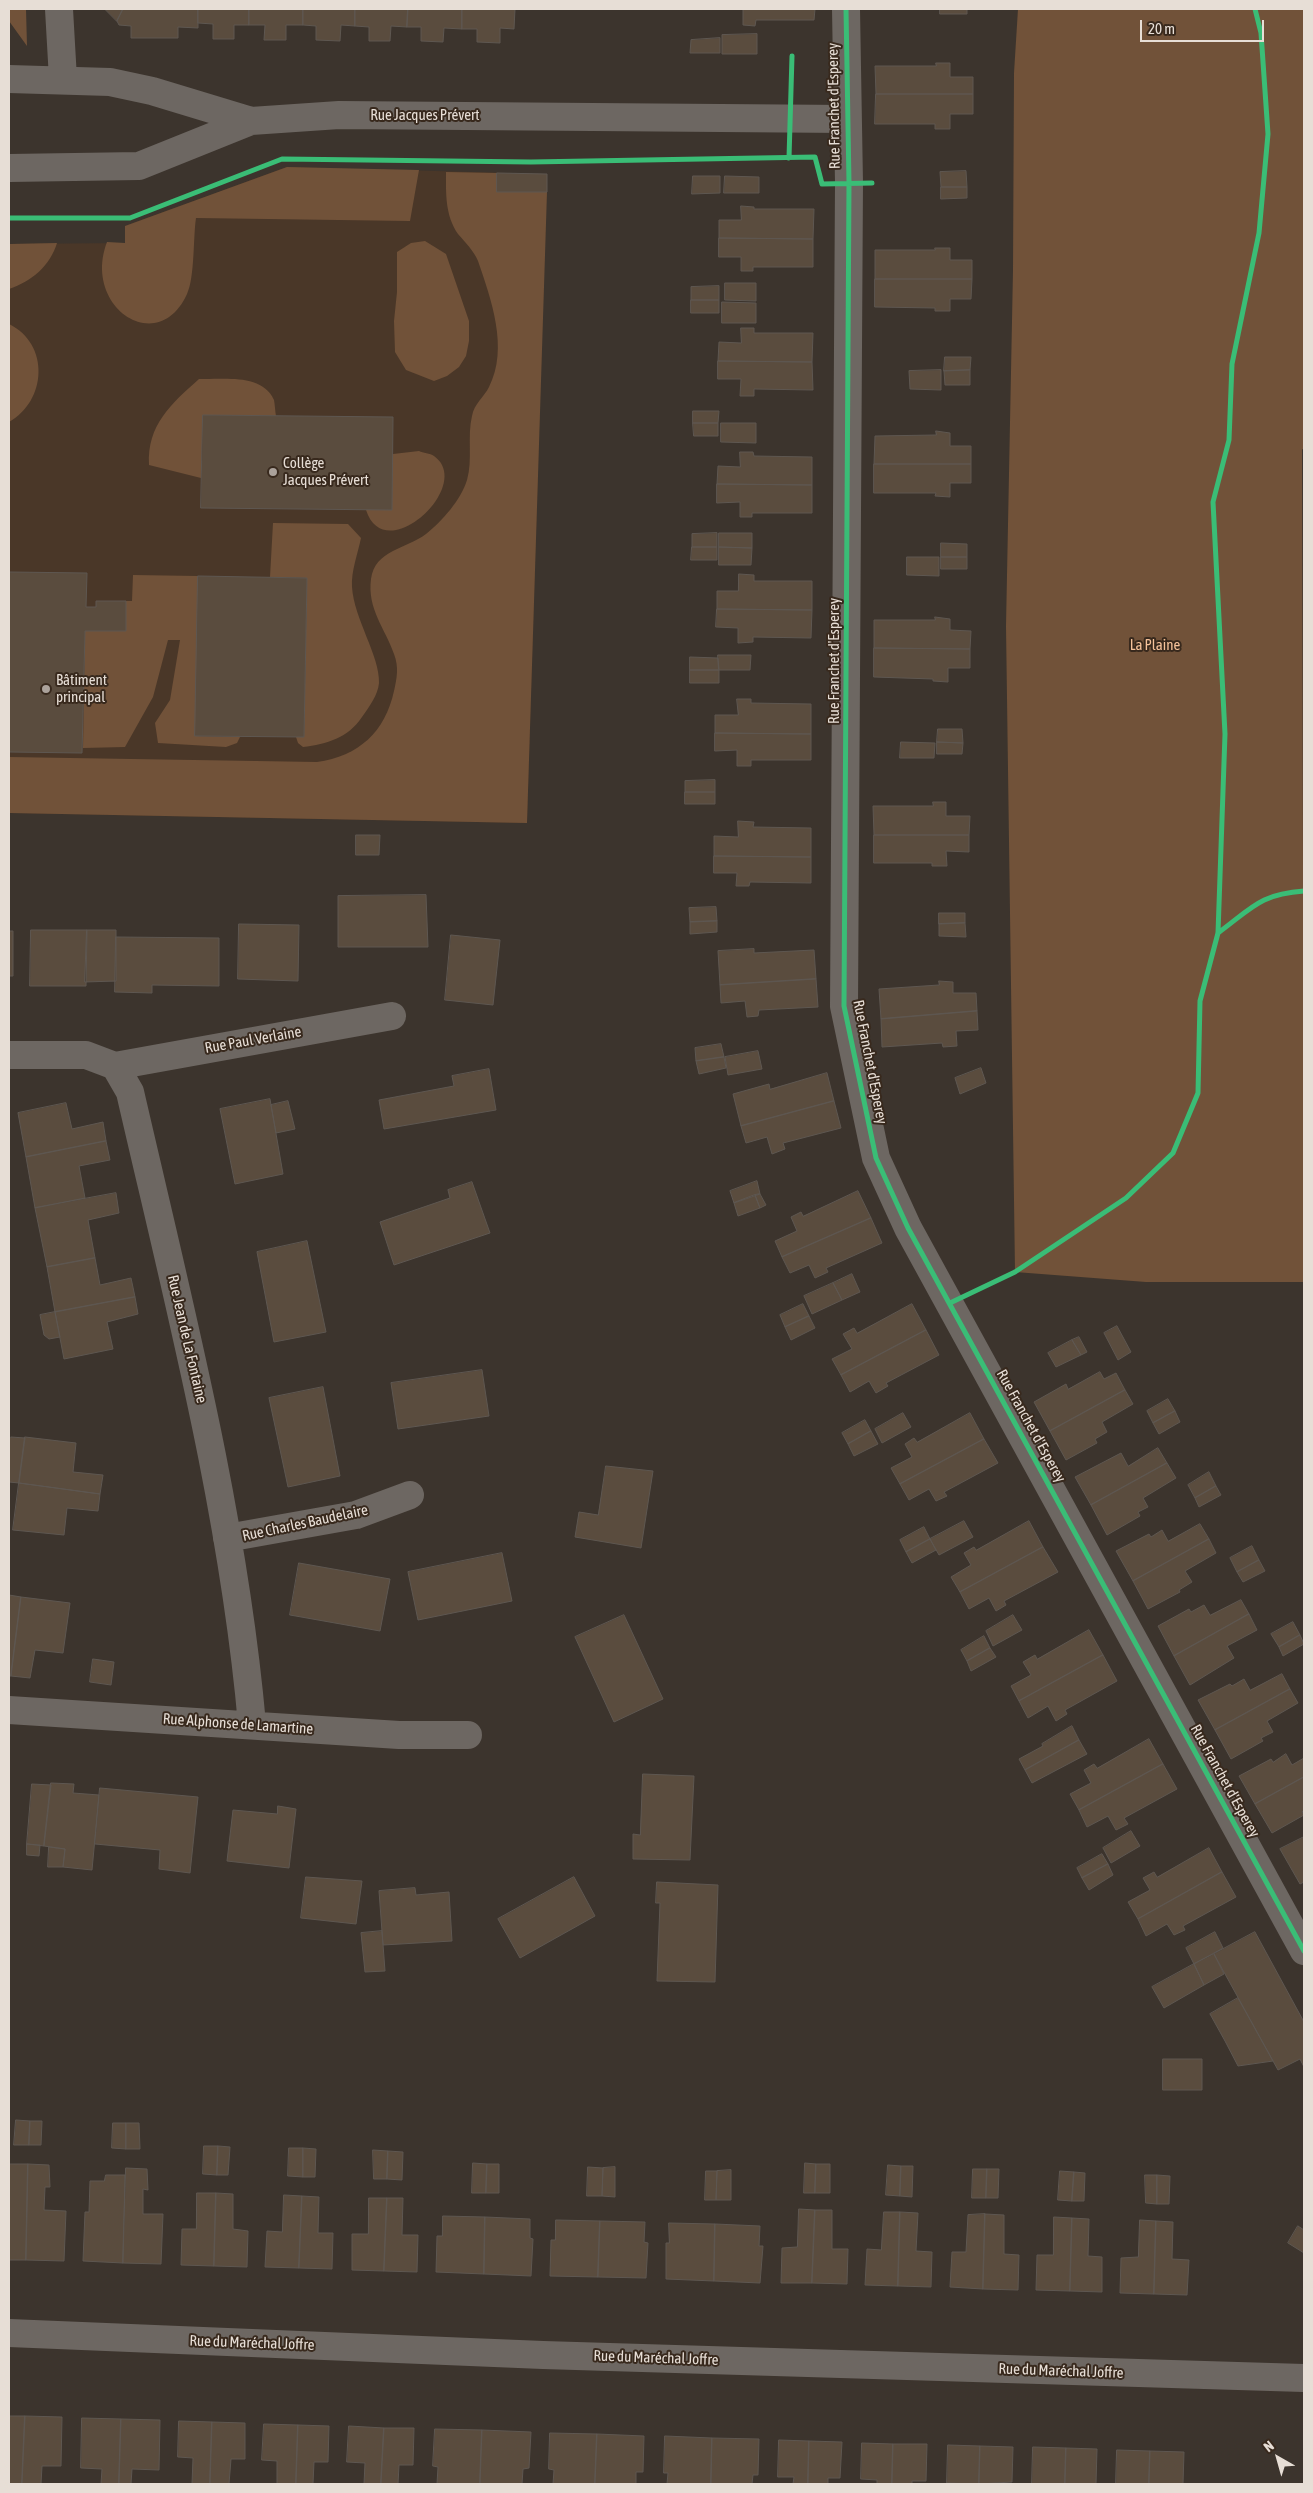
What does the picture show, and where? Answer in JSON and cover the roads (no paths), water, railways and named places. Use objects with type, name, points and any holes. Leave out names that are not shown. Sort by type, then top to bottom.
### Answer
[{"type":"street","points":[[60,9],[63,79]]},
{"type":"street","name":"Rue Franchet d'Esperey","points":[[846,9],[849,193],[844,1006],[876,1158],[908,1228],[1304,1951]]},
{"type":"street","name":"Rue Jacques Prévert","points":[[9,78],[110,82],[251,121],[339,115],[847,119]]},
{"type":"street","points":[[9,168],[139,166],[251,121]]},
{"type":"street","name":"Rue Paul Verlaine","points":[[115,1066],[392,1016]]},
{"type":"street","points":[[9,1055],[86,1055],[115,1066]]},
{"type":"street","name":"Rue Jean de La Fontaine","points":[[115,1066],[130,1092],[205,1420],[245,1646],[252,1724]]},
{"type":"street","name":"Rue Charles Baudelaire","points":[[227,1538],[356,1515],[410,1495]]},
{"type":"street","name":"Rue Alphonse de Lamartine","points":[[9,1710],[399,1734],[468,1735]]},
{"type":"street","name":"Rue du Maréchal Joffre","points":[[9,2333],[543,2355],[1304,2378]]},
{"type":"place","name":"Collège Jacques Prévert","points":[[273,472]]},
{"type":"place","name":"Bâtiment principal","points":[[46,689]]},
{"type":"park label","name":"La Plaine","points":[[1155,645]]}]
